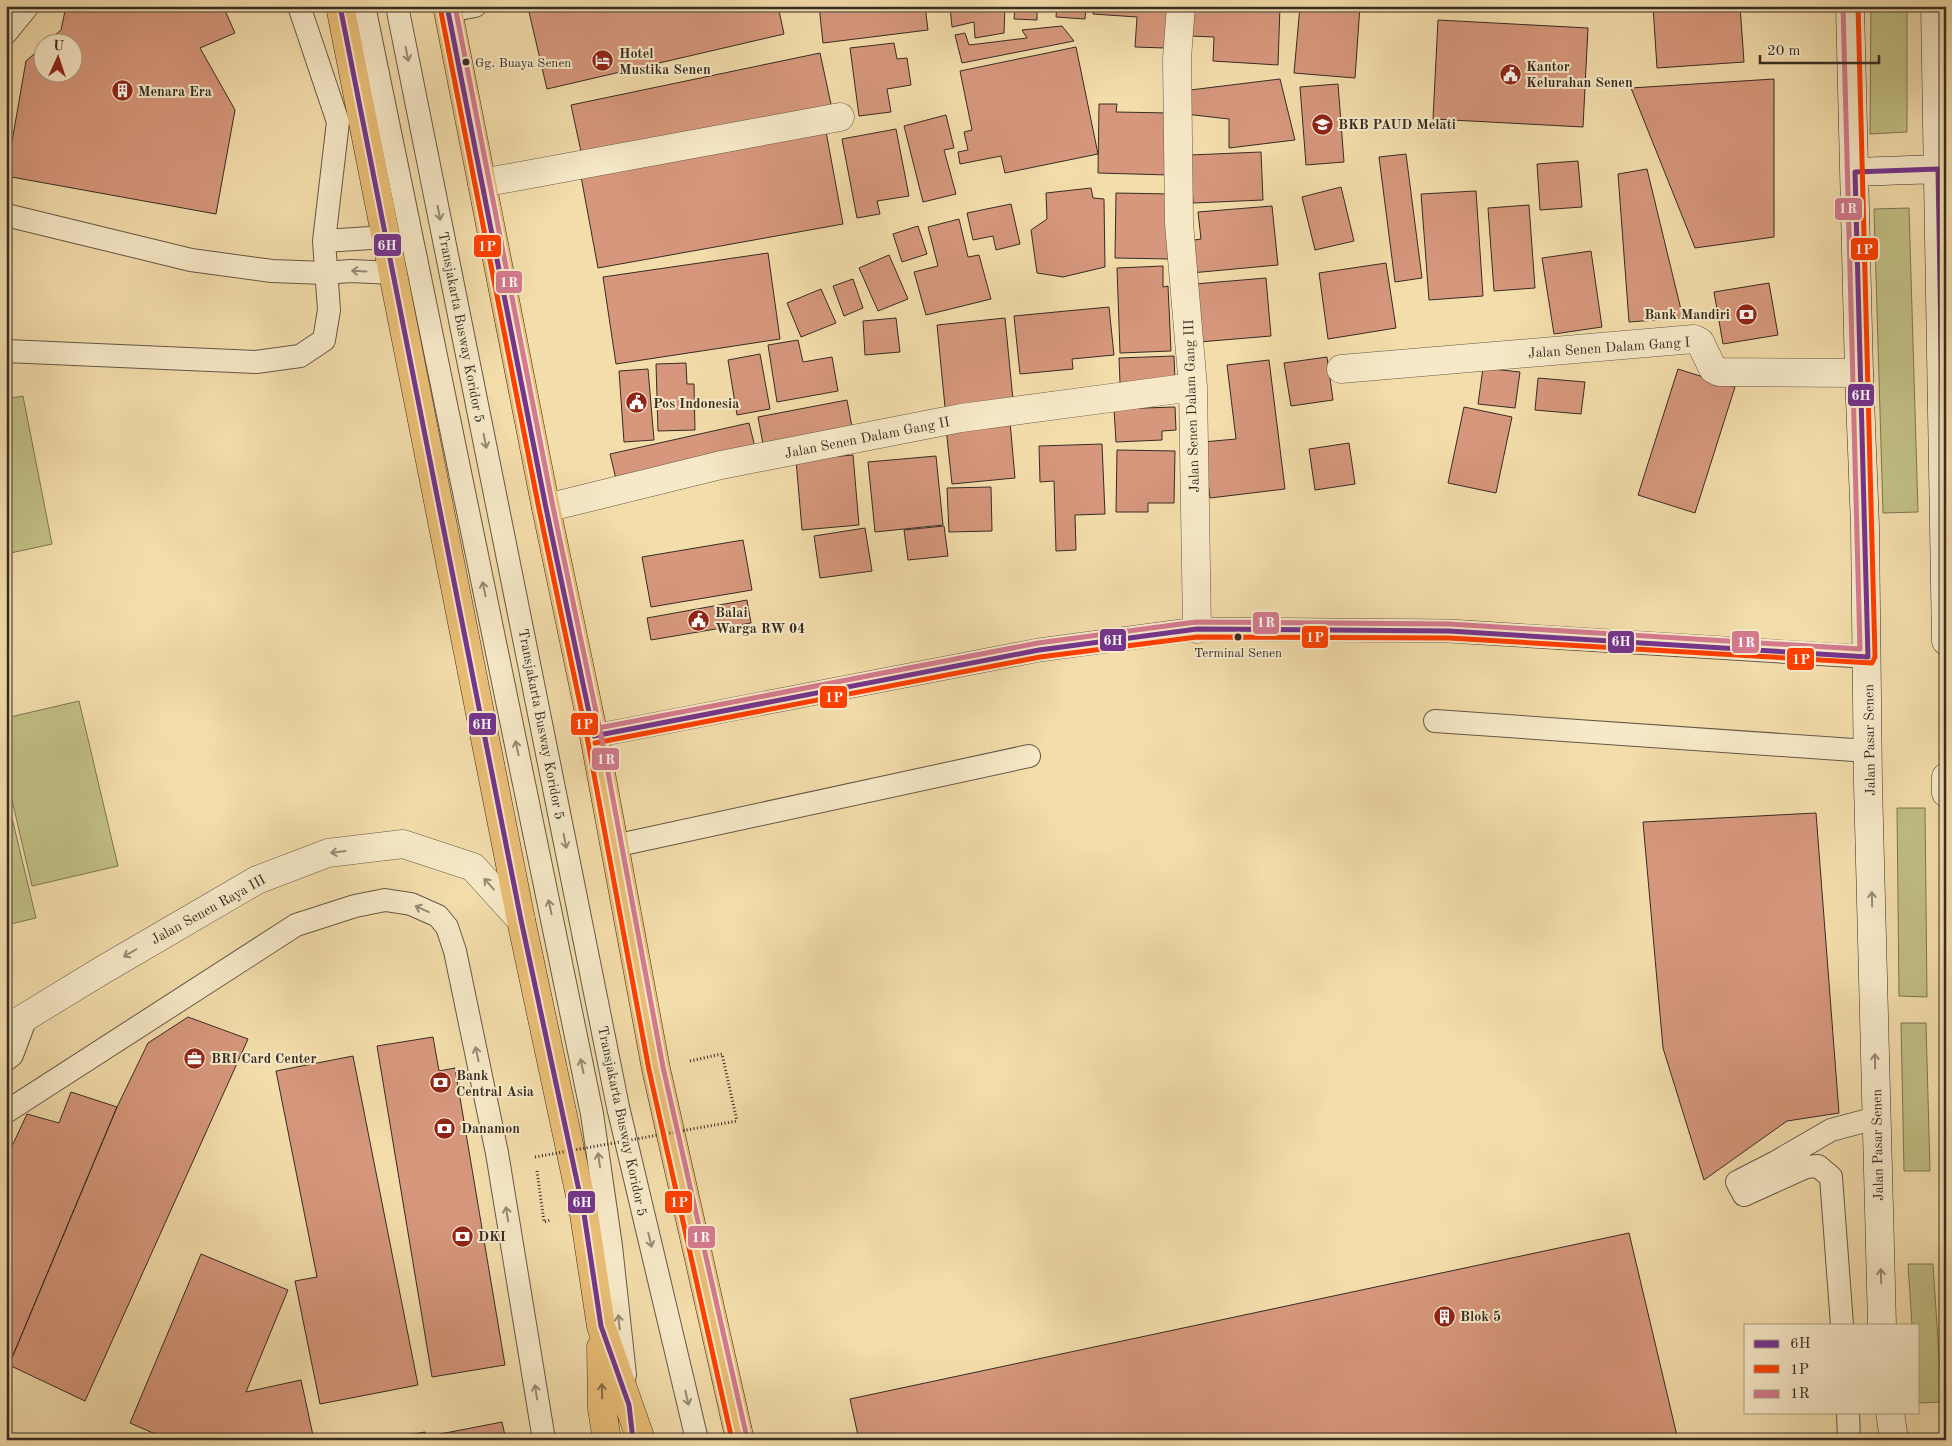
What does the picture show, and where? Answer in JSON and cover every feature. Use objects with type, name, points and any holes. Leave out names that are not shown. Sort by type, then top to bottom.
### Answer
[{"type":"main road","points":[[340,6],[522,920],[582,1205],[601,1326],[602,1409],[607,1440]]},
{"type":"main road","points":[[448,9],[546,508],[594,736],[656,1069],[740,1440]]},
{"type":"main road","points":[[601,1326],[641,1440]]},
{"type":"street","name":"Jalan Senen Dalam Gang III","points":[[1181,6],[1177,58],[1179,223],[1193,387],[1197,629]]},
{"type":"street","name":"Jalan Pasar Senen","points":[[1850,6],[1868,656],[1868,751],[1882,1324]]},
{"type":"street","points":[[1935,6],[1946,641]]},
{"type":"street","points":[[482,183],[840,117]]},
{"type":"street","points":[[1855,172],[1938,170]]},
{"type":"street","name":"Jalan Senen Dalam Gang I","points":[[1341,369],[1694,339],[1700,342],[1713,369],[1719,372],[1859,373]]},
{"type":"street","name":"Jalan Senen Dalam Gang II","points":[[546,508],[721,465],[961,418],[1193,387]]},
{"type":"street","points":[[1946,777],[1946,793]]},
{"type":"street","name":"Jalan Senen Raya III","points":[[17,1022],[257,880],[328,853],[403,844],[473,867],[522,920]]},
{"type":"street","points":[[1890,1414],[1894,1440]]},
{"type":"lane","points":[[6,33],[28,6]]},
{"type":"lane","points":[[6,351],[256,362],[300,356],[324,340],[329,310],[324,241],[338,122],[299,6]]},
{"type":"lane","name":"Transjakarta Busway Koridor 5","points":[[364,6],[592,1114],[611,1246],[633,1440]]},
{"type":"lane","name":"Transjakarta Busway Koridor 5","points":[[397,6],[618,1107],[697,1440]]},
{"type":"lane","points":[[448,9],[475,6]]},
{"type":"lane","points":[[6,215],[191,260],[272,271],[325,274],[351,271],[394,273]]},
{"type":"lane","points":[[324,241],[386,237]]},
{"type":"lane","points":[[594,736],[1038,650],[1197,629],[1448,631],[1868,656]]},
{"type":"lane","points":[[1435,721],[1868,751]]},
{"type":"lane","points":[[614,846],[1029,756]]},
{"type":"lane","points":[[7,1112],[296,925],[355,906],[385,900],[411,904],[438,916],[447,927],[456,951],[495,1143],[544,1440]]},
{"type":"lane","points":[[6,1060],[12,1054],[17,1022]]},
{"type":"lane","points":[[1842,1324],[1831,1178],[1818,1166],[1806,1167],[1744,1195],[1736,1182],[1776,1162],[1831,1130],[1876,1118]]},
{"type":"lane","points":[[1848,1414],[1849,1440]]},
{"type":"path","points":[[544,1222],[535,1157],[737,1122],[722,1054]]},
{"type":"shaded area","points":[[1871,6],[1907,6],[1907,132],[1870,134]]},
{"type":"shaded area","points":[[1909,208],[1918,512],[1883,513],[1874,209]]},
{"type":"shaded area","points":[[23,396],[52,544],[6,554],[6,399]]},
{"type":"shaded area","points":[[79,701],[118,866],[32,886],[6,774],[6,718]]},
{"type":"shaded area","points":[[6,793],[36,918],[6,925]]},
{"type":"shaded area","points":[[1897,808],[1925,808],[1927,997],[1899,996]]},
{"type":"shaded area","points":[[1901,1023],[1926,1023],[1930,1171],[1904,1171]]},
{"type":"shaded area","points":[[1908,1264],[1933,1264],[1942,1402],[1920,1403],[1920,1324],[1912,1324]]},
{"type":"building","name":"Menara Era","points":[[66,6],[223,6],[235,33],[200,48],[235,110],[216,214],[6,176],[26,61],[32,56],[32,82],[82,82],[82,32],[59,32],[61,30]]},
{"type":"building","name":"Hotel Mustika Senen","points":[[555,6],[778,6],[784,34],[547,89],[529,12]]},
{"type":"building","points":[[819,6],[925,6],[928,30],[823,43]]},
{"type":"building","points":[[950,6],[1005,6],[1004,33],[975,38],[974,22],[952,27]]},
{"type":"building","points":[[1015,6],[1037,6],[1037,20],[1014,19]]},
{"type":"building","points":[[1057,6],[1086,6],[1085,19],[1056,17]]},
{"type":"building","points":[[1093,6],[1168,6],[1165,48],[1135,47],[1137,17],[1093,14]]},
{"type":"building","points":[[1192,6],[1280,6],[1278,65],[1213,61],[1214,37],[1190,36]]},
{"type":"building","points":[[1300,6],[1360,6],[1355,78],[1294,73]]},
{"type":"building","points":[[1653,6],[1740,6],[1744,62],[1657,68]]},
{"type":"building","name":"Kantor Kelurahan Senen","points":[[1438,20],[1588,28],[1583,127],[1433,119]]},
{"type":"building","points":[[1062,26],[1074,41],[962,63],[955,35],[965,33],[969,45],[1027,38],[1022,30]]},
{"type":"building","points":[[894,43],[897,59],[907,58],[911,85],[887,89],[891,112],[859,116],[850,48]]},
{"type":"building","points":[[1076,47],[1098,154],[1005,173],[1001,156],[960,164],[958,152],[968,150],[964,132],[972,130],[960,71]]},
{"type":"building","points":[[820,53],[832,109],[583,161],[571,105]]},
{"type":"building","points":[[1280,79],[1295,140],[1229,148],[1229,119],[1185,114],[1182,91]]},
{"type":"building","points":[[1774,79],[1774,237],[1695,248],[1631,88]]},
{"type":"building","name":"BKB PAUD Melati","points":[[1338,84],[1344,162],[1306,165],[1300,87]]},
{"type":"building","points":[[1099,104],[1117,104],[1116,112],[1170,113],[1169,175],[1098,173]]},
{"type":"building","points":[[946,115],[954,148],[944,150],[956,194],[923,202],[904,126]]},
{"type":"building","points":[[825,126],[843,224],[598,268],[580,171]]},
{"type":"building","points":[[896,129],[909,196],[877,201],[880,214],[857,218],[842,139]]},
{"type":"building","points":[[1261,152],[1263,200],[1193,203],[1190,155]]},
{"type":"building","points":[[1406,154],[1422,278],[1395,282],[1379,157]]},
{"type":"building","points":[[1578,161],[1582,207],[1540,210],[1537,164]]},
{"type":"building","points":[[1647,169],[1683,318],[1629,322],[1618,174]]},
{"type":"building","points":[[1341,187],[1354,241],[1315,250],[1302,197]]},
{"type":"building","points":[[1091,188],[1093,198],[1104,199],[1105,267],[1063,277],[1037,273],[1031,230],[1047,219],[1046,193]]},
{"type":"building","points":[[1476,191],[1483,296],[1429,300],[1421,194]]},
{"type":"building","points":[[1116,193],[1171,194],[1170,259],[1115,258]]},
{"type":"building","points":[[1011,204],[1020,244],[996,250],[993,236],[973,240],[967,213]]},
{"type":"building","points":[[1529,205],[1535,288],[1494,291],[1488,208]]},
{"type":"building","points":[[1272,206],[1278,265],[1191,273],[1188,241],[1201,239],[1198,212]]},
{"type":"building","points":[[959,219],[968,257],[979,255],[991,299],[926,315],[914,272],[938,266],[928,227]]},
{"type":"building","points":[[918,226],[927,254],[902,262],[893,234]]},
{"type":"building","points":[[1591,251],[1602,327],[1554,334],[1542,258]]},
{"type":"building","points":[[768,253],[780,339],[616,364],[603,277]]},
{"type":"building","points":[[889,255],[908,299],[878,311],[859,268]]},
{"type":"building","points":[[1386,263],[1396,328],[1328,339],[1319,273]]},
{"type":"building","points":[[1163,266],[1163,287],[1168,286],[1171,351],[1120,353],[1117,268]]},
{"type":"building","points":[[1266,278],[1271,336],[1199,342],[1195,284]]},
{"type":"building","points":[[853,279],[863,308],[844,316],[833,286]]},
{"type":"building","name":"Bank Mandiri","points":[[1769,283],[1778,335],[1723,344],[1714,292]]},
{"type":"building","points":[[821,289],[836,323],[801,337],[787,303]]},
{"type":"building","points":[[1109,307],[1114,355],[1072,359],[1073,369],[1020,374],[1014,316]]},
{"type":"building","points":[[896,318],[900,352],[865,355],[863,321]]},
{"type":"building","points":[[1005,318],[1013,400],[945,407],[937,325]]},
{"type":"building","points":[[798,340],[803,362],[832,357],[838,391],[777,402],[768,345]]},
{"type":"building","points":[[760,354],[770,409],[737,415],[728,360]]},
{"type":"building","points":[[1174,356],[1175,381],[1120,383],[1119,358]]},
{"type":"building","points":[[1327,357],[1333,400],[1291,406],[1284,363]]},
{"type":"building","points":[[1269,360],[1285,489],[1210,498],[1203,442],[1236,439],[1227,365]]},
{"type":"building","points":[[686,363],[687,384],[694,384],[695,430],[658,431],[656,364]]},
{"type":"building","points":[[1483,368],[1520,372],[1515,408],[1478,404]]},
{"type":"building","points":[[648,369],[654,440],[624,442],[619,371]]},
{"type":"building","points":[[1678,369],[1735,387],[1695,513],[1638,495]]},
{"type":"building","points":[[1538,378],[1585,382],[1581,414],[1535,410]]},
{"type":"building","points":[[847,400],[852,427],[763,444],[758,417]]},
{"type":"building","points":[[1175,407],[1176,430],[1162,431],[1162,440],[1116,442],[1114,409]]},
{"type":"building","points":[[1464,407],[1512,417],[1496,493],[1448,483]]},
{"type":"building","points":[[1010,422],[1015,478],[952,484],[946,428]]},
{"type":"building","points":[[749,423],[755,447],[616,479],[610,454]]},
{"type":"building","points":[[1349,443],[1355,484],[1315,490],[1309,449]]},
{"type":"building","points":[[1102,444],[1105,514],[1075,515],[1076,550],[1056,551],[1054,481],[1040,482],[1039,446]]},
{"type":"building","points":[[1117,450],[1175,451],[1174,503],[1148,503],[1148,512],[1116,512]]},
{"type":"building","points":[[853,455],[859,525],[802,530],[796,460]]},
{"type":"building","points":[[936,456],[943,525],[875,532],[868,462]]},
{"type":"building","points":[[991,487],[992,531],[949,532],[947,488]]},
{"type":"building","points":[[944,526],[948,556],[908,560],[904,530]]},
{"type":"building","points":[[865,528],[872,571],[820,578],[814,536]]},
{"type":"building","points":[[743,540],[752,590],[651,607],[642,557]]},
{"type":"building","name":"Balai Warga RW 04","points":[[747,600],[751,623],[651,640],[647,618]]},
{"type":"building","points":[[1816,813],[1839,1113],[1787,1121],[1704,1180],[1663,1048],[1643,822]]},
{"type":"building","points":[[188,1017],[248,1039],[85,1401],[9,1365],[117,1107],[148,1043]]},
{"type":"building","points":[[433,1037],[439,1071],[455,1068],[505,1365],[432,1377],[377,1046]]},
{"type":"building","points":[[353,1056],[418,1385],[320,1404],[295,1281],[317,1277],[276,1071]]},
{"type":"building","points":[[71,1092],[117,1107],[9,1365],[6,1364],[6,1159],[27,1114],[59,1123]]},
{"type":"building","name":"Blok 5","points":[[1629,1233],[1678,1440],[859,1440],[850,1399]]},
{"type":"building","points":[[201,1254],[288,1290],[246,1392],[301,1380],[314,1440],[169,1440],[130,1423]]},
{"type":"building","points":[[502,1422],[506,1440],[436,1440],[435,1435]]},
{"type":"building","points":[[425,1432],[426,1440],[379,1440]]},
{"type":"transit line","name":"6H","points":[[340,6],[521,920],[584,1214],[601,1326],[629,1405],[633,1440]]},
{"type":"transit line","name":"6H","points":[[447,6],[546,508],[594,736],[1039,650],[1197,629],[1449,631],[1868,657],[1855,172],[1938,169],[1946,626]]},
{"type":"transit line","name":"1R","points":[[455,6],[553,507],[601,735],[663,1067],[747,1438]]},
{"type":"transit line","name":"1R","points":[[593,729],[1038,643],[1196,622],[1449,624],[1860,649],[1843,6]]},
{"type":"transit line","name":"1P","points":[[595,743],[1040,657],[1197,637],[1449,638],[1872,663],[1875,657],[1858,6]]},
{"type":"transit line","name":"1P","points":[[440,7],[539,509],[587,737],[649,1070],[732,1440]]},
{"type":"place","name":"Hotel Mustika Senen","points":[[603,61]]},
{"type":"place","name":"Gg. Buaya Senen","points":[[466,62]]},
{"type":"place","name":"Kantor Kelurahan Senen","points":[[1510,74]]},
{"type":"place","name":"Menara Era","points":[[122,91]]},
{"type":"place","name":"BKB PAUD Melati","points":[[1322,124]]},
{"type":"place","name":"Bank Mandiri","points":[[1746,314]]},
{"type":"place","name":"Pos Indonesia","points":[[637,403]]},
{"type":"place","name":"Balai Warga RW 04","points":[[699,620]]},
{"type":"place","name":"Terminal Senen","points":[[1238,637]]},
{"type":"place","name":"BRI Card Center","points":[[195,1058]]},
{"type":"place","name":"Bank Central Asia","points":[[440,1083]]},
{"type":"place","name":"Danamon","points":[[445,1128]]},
{"type":"place","name":"DKI","points":[[462,1236]]},
{"type":"place","name":"Blok 5","points":[[1444,1316]]}]
